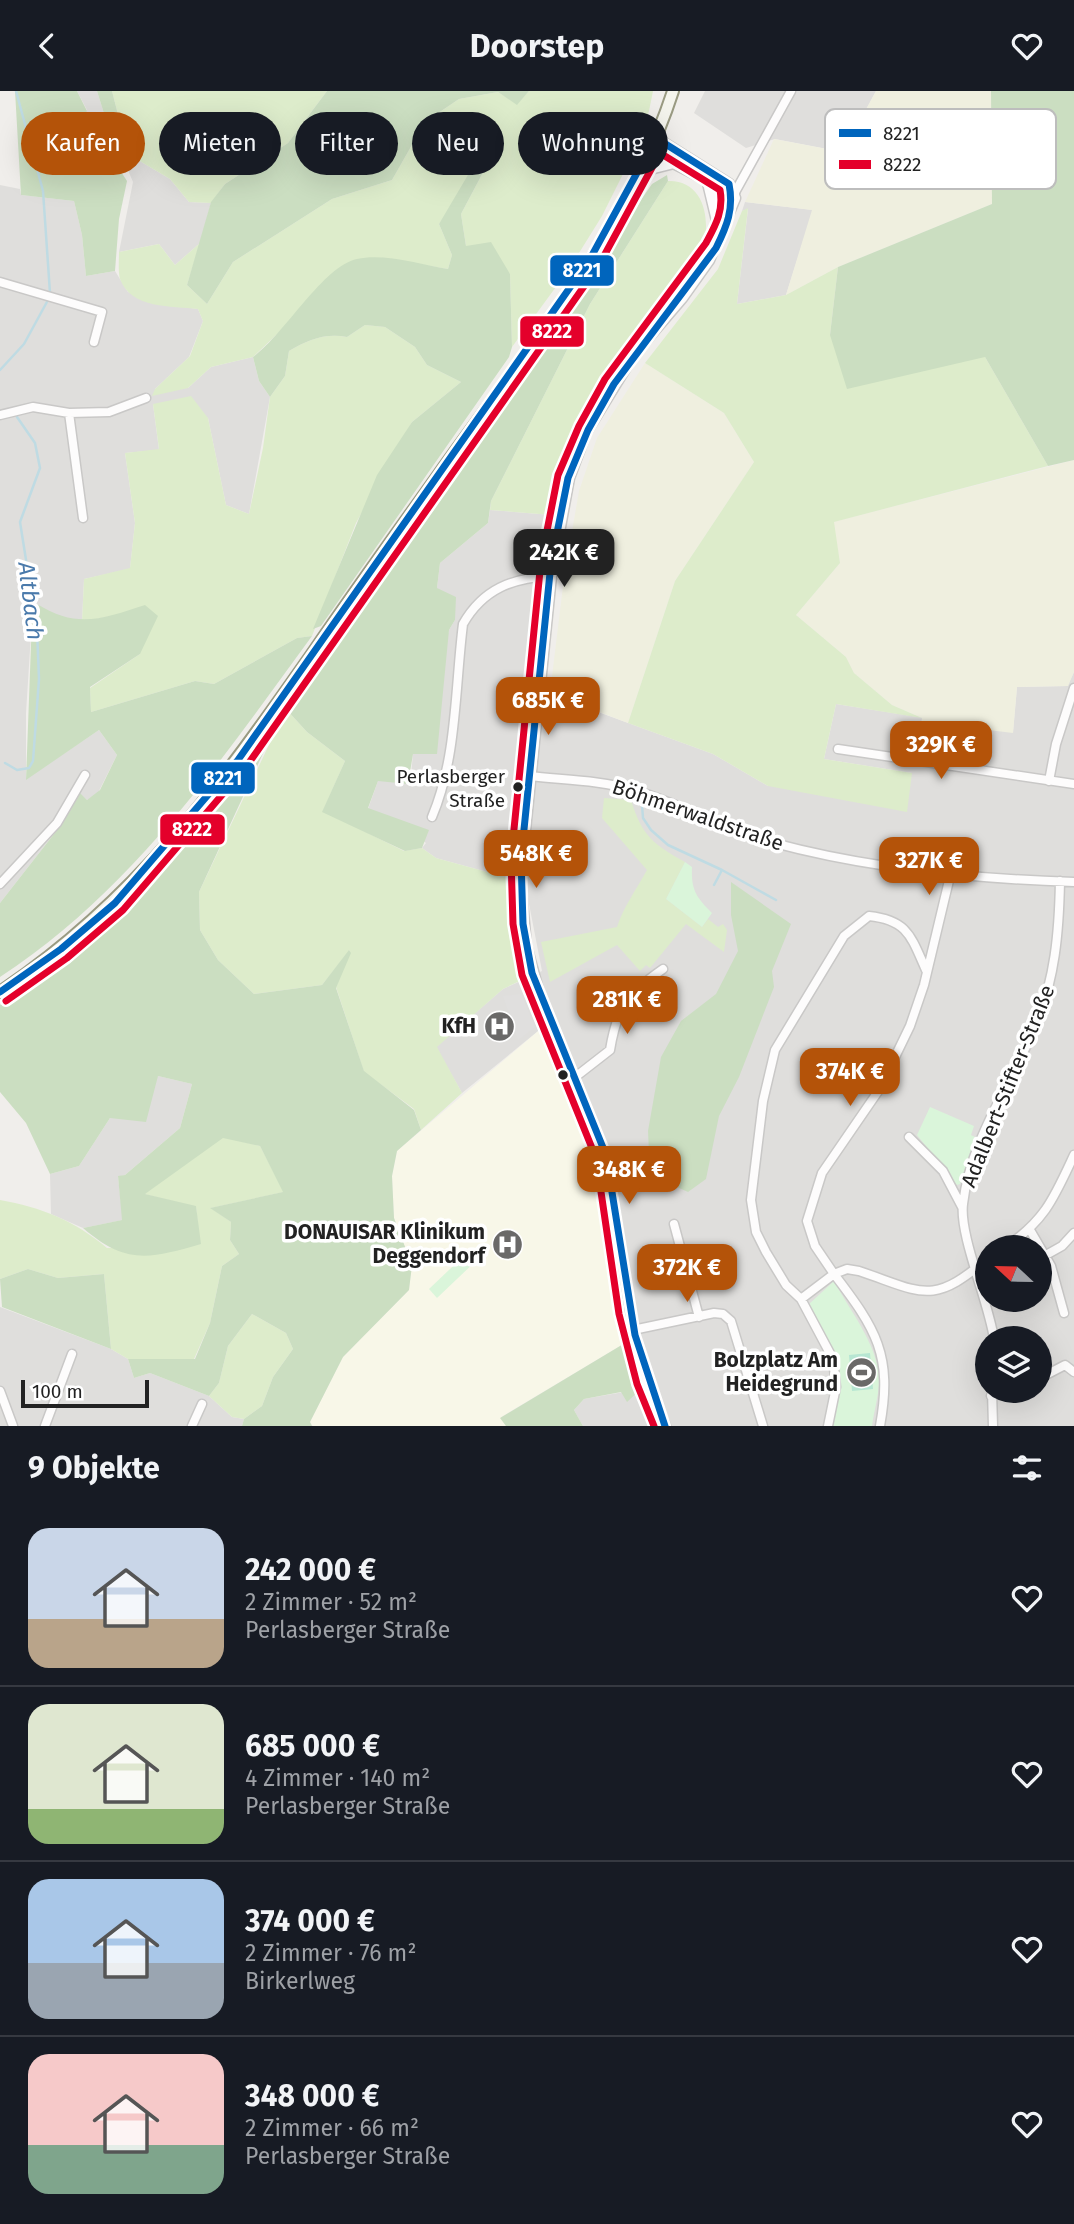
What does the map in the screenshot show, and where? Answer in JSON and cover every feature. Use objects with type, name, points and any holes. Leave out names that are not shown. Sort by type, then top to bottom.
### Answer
[{"type":"main road","points":[[665,112],[673,91]]},
{"type":"main road","points":[[0,992],[61,949],[115,903],[179,832],[237,760],[590,259],[638,175]]},
{"type":"street","points":[[734,194],[791,91]]},
{"type":"street","points":[[665,1426],[649,1391],[633,1330],[606,1157],[575,1078],[551,1030],[526,946],[520,879],[551,576],[569,478],[586,432],[620,375],[709,260],[734,204],[734,194],[729,184],[668,146]]},
{"type":"street","points":[[668,160],[708,183],[734,194]]},
{"type":"street","points":[[636,178],[650,169],[675,163]]},
{"type":"street","points":[[708,183],[720,236]]},
{"type":"street","points":[[0,282],[102,312],[94,342]]},
{"type":"street","points":[[0,415],[33,407],[69,413],[109,412],[146,398]]},
{"type":"street","points":[[69,413],[83,518]]},
{"type":"street","points":[[432,817],[441,795],[451,740],[463,624],[471,610],[498,586],[528,577],[551,576]]},
{"type":"street","points":[[1049,781],[1056,744],[1073,688]]},
{"type":"street","points":[[838,750],[1074,784]]},
{"type":"street","points":[[0,884],[57,824],[85,775]]},
{"type":"street","name":"Böhmerwaldstraße","points":[[529,776],[585,779],[638,791],[773,842],[861,860],[1074,882]]},
{"type":"street","points":[[880,1426],[887,1384],[878,1344],[815,1246],[807,1221],[822,1173],[868,1107],[898,1056],[926,970],[951,871]]},
{"type":"street","name":"Adalbert-Stifter-Straße","points":[[962,1207],[987,1129],[1035,1027],[1051,981],[1059,937],[1059,881]]},
{"type":"street","points":[[828,1426],[836,1387],[833,1359],[801,1299],[786,1285],[766,1252],[752,1215],[752,1183],[763,1101],[775,1050],[844,936],[869,916],[890,918],[902,925],[926,970]]},
{"type":"street","points":[[575,1078],[610,1050],[622,1003],[663,969]]},
{"type":"street","name":"Adalbert-Stifter-Straße","points":[[909,1136],[943,1171],[962,1207],[975,1265]]},
{"type":"street","points":[[1023,1235],[1030,1230],[1057,1193],[1074,1154]]},
{"type":"street","points":[[674,1224],[699,1317]]},
{"type":"street","points":[[1030,1230],[1033,1235]]},
{"type":"street","points":[[1052,1252],[1062,1246],[1074,1233]]},
{"type":"street","points":[[801,1299],[834,1274],[847,1269],[928,1293],[943,1289],[975,1270]]},
{"type":"street","points":[[1052,1274],[1064,1313]]},
{"type":"street","points":[[633,1330],[723,1314],[731,1321],[763,1426]]},
{"type":"street","points":[[45,1426],[72,1354]]},
{"type":"street","points":[[1052,1371],[1059,1367],[1072,1369]]},
{"type":"street","points":[[0,1391],[13,1426]]},
{"type":"street","points":[[992,1403],[993,1426]]},
{"type":"street","points":[[191,1426],[202,1404]]},
{"type":"shaded area","points":[[77,91],[97,91],[104,112],[86,112]]},
{"type":"shaded area","points":[[705,91],[876,91],[866,109],[825,109],[825,149],[775,139],[746,148],[694,113]]},
{"type":"shaded area","points":[[145,164],[159,175],[170,179],[189,202],[211,203],[200,243],[175,265],[159,244],[119,252],[133,182],[130,175],[145,175]]},
{"type":"shaded area","points":[[0,185],[20,189],[21,195],[74,201],[82,235],[86,276],[115,271],[128,292],[198,309],[203,321],[189,357],[155,389],[188,388],[211,367],[253,357],[259,381],[270,397],[249,514],[226,505],[208,418],[153,404],[159,450],[125,453],[135,523],[130,569],[84,579],[82,622],[57,617],[36,605],[32,618],[26,713],[26,779],[99,730],[117,755],[98,793],[87,800],[79,793],[61,825],[0,903]]},
{"type":"shaded area","points":[[745,202],[813,210],[786,295],[737,304],[748,209],[742,211]]},
{"type":"shaded area","points":[[490,510],[552,515],[535,689],[713,754],[768,786],[912,773],[824,759],[836,704],[1013,732],[1017,687],[1067,686],[1074,672],[1074,1426],[583,1426],[574,1410],[584,1399],[641,1389],[622,1305],[595,1148],[554,1063],[543,1027],[462,1093],[436,1047],[503,989],[542,971],[524,878],[513,879],[436,858],[422,848],[426,843],[394,819],[368,809],[378,781],[411,775],[413,754],[449,630],[455,620],[437,588],[440,563],[488,523]]},
{"type":"shaded area","points":[[521,994],[535,1027],[518,1040],[503,996]]},
{"type":"shaded area","name":"DONAUISAR Klinikum Deggendorf","points":[[543,1027],[554,1063],[595,1148],[630,1340],[501,1417],[506,1426],[313,1426],[310,1422],[343,1357],[409,1290],[412,1265],[394,1218],[392,1176],[397,1151]]},
{"type":"shaded area","points":[[158,1076],[192,1084],[180,1128],[125,1175],[118,1177],[123,1220],[83,1228],[51,1214],[50,1174],[79,1166],[110,1118]]},
{"type":"shaded area","points":[[0,1307],[111,1349],[128,1359],[134,1378],[150,1373],[209,1396],[232,1417],[244,1419],[242,1426],[0,1426]]},
{"type":"green space","points":[[15,91],[77,91],[86,112],[21,112],[21,175],[123,175],[127,181],[119,219],[115,271],[86,276],[82,235],[74,201],[21,195]]},
{"type":"green space","points":[[97,91],[112,91],[117,112],[104,112]]},
{"type":"green space","points":[[112,91],[327,91],[311,112],[295,112],[295,134],[281,148],[281,112],[159,112],[159,172],[145,164],[145,112],[117,112]]},
{"type":"green space","points":[[327,91],[529,91],[517,105],[498,92],[459,99],[440,112],[412,112],[412,145],[398,169],[398,112],[311,112]]},
{"type":"green space","points":[[529,91],[653,91],[649,112],[518,112],[518,175],[622,175],[602,216],[569,269],[512,347],[510,274],[466,246],[461,214],[482,175],[504,175],[504,112],[440,112],[459,99],[498,92],[517,104]]},
{"type":"green space","points":[[876,91],[991,91],[991,109],[866,109]]},
{"type":"green space","points":[[991,91],[1074,91],[1074,460],[1048,466],[985,357],[847,389],[830,335],[838,267],[992,204],[992,189],[1056,189],[1056,109],[991,109]]},
{"type":"green space","points":[[295,134],[295,175],[395,175],[392,180],[332,199],[233,262],[207,304],[187,285],[211,202],[225,184],[239,175],[281,175],[281,148]]},
{"type":"green space","points":[[774,139],[825,149],[825,189],[992,189],[992,204],[838,267],[786,295],[812,210],[745,202]]},
{"type":"green space","points":[[412,145],[412,175],[475,175],[439,224],[452,255],[448,269],[388,259],[291,321],[253,357],[211,367],[188,388],[152,396],[155,389],[190,356],[203,321],[198,309],[153,304],[133,296],[125,289],[120,279],[119,252],[159,244],[175,265],[200,243],[187,285],[207,304],[233,262],[332,199],[392,180],[398,175],[398,169]]},
{"type":"green space","points":[[163,175],[239,175],[225,184],[211,203],[189,202],[170,179]]},
{"type":"green space","points":[[468,175],[482,175],[461,214],[466,246],[491,242],[510,274],[512,347],[509,357],[321,626],[313,629],[377,475],[412,422],[461,382],[427,365],[415,347],[385,327],[365,325],[347,337],[317,338],[289,351],[285,376],[270,397],[259,381],[253,357],[318,287],[344,264],[357,259],[379,257],[448,269],[452,255],[439,224]]},
{"type":"green space","points":[[667,175],[668,181],[590,304],[491,501],[488,523],[440,563],[437,588],[456,597],[455,620],[449,630],[437,754],[413,754],[408,784],[378,781],[368,808],[429,830],[422,848],[405,851],[322,812],[345,761],[307,732],[286,709],[652,184]]},
{"type":"green space","points":[[668,181],[691,188],[703,206],[706,229],[702,251],[596,393],[567,454],[550,512],[552,515],[490,510],[491,501],[590,304]]},
{"type":"green space","points":[[748,208],[737,304],[786,295],[838,267],[830,335],[985,357],[1048,466],[834,522],[840,563],[796,615],[846,657],[854,673],[892,705],[922,718],[836,704],[824,759],[912,773],[907,812],[768,786],[713,754],[628,723],[675,581],[754,462],[724,413],[645,363],[718,269],[742,211]]},
{"type":"green space","points":[[365,325],[385,327],[415,347],[427,365],[461,382],[412,422],[356,523],[312,636],[297,638],[214,684],[195,681],[91,712],[90,688],[140,654],[111,616],[82,622],[84,579],[130,568],[135,523],[125,453],[159,449],[153,404],[191,396],[208,418],[226,505],[249,514],[263,448],[270,397],[285,376],[289,351],[317,338],[347,337]]},
{"type":"green space","points":[[645,363],[724,413],[754,462],[675,581],[628,723],[550,693],[564,578],[579,491],[597,438]]},
{"type":"green space","points":[[1074,460],[1074,672],[1068,686],[1017,687],[1013,733],[980,729],[974,764],[916,756],[922,718],[892,705],[854,673],[846,657],[796,615],[840,563],[833,522]]},
{"type":"green space","points":[[37,604],[51,612],[77,619],[102,617],[145,605],[158,616],[140,654],[90,687],[91,712],[195,681],[214,684],[297,638],[312,636],[208,776],[133,864],[92,905],[48,943],[0,977],[0,903],[61,825],[79,792],[87,800],[100,790],[117,755],[99,730],[26,780],[32,618]]},
{"type":"green space","points":[[286,709],[307,732],[345,761],[323,811],[404,851],[422,848],[436,858],[513,879],[517,940],[526,978],[503,989],[437,1047],[462,1093],[421,1130],[414,1109],[364,1072],[336,987],[350,950],[322,985],[254,994],[218,960],[200,930],[199,892]]},
{"type":"green space","points":[[278,721],[199,892],[200,930],[218,960],[254,994],[322,985],[349,950],[351,953],[336,988],[364,1071],[414,1110],[421,1130],[397,1151],[392,1176],[394,1218],[412,1265],[409,1290],[343,1357],[310,1422],[312,1426],[242,1426],[244,1419],[262,1406],[273,1377],[293,1349],[286,1333],[252,1314],[228,1346],[219,1383],[209,1396],[150,1373],[134,1378],[128,1359],[195,1359],[210,1323],[222,1266],[239,1254],[230,1240],[231,1222],[210,1208],[283,1192],[260,1146],[223,1138],[145,1194],[196,1206],[201,1244],[152,1255],[126,1253],[112,1248],[83,1228],[122,1220],[118,1176],[125,1175],[180,1128],[192,1084],[158,1076],[146,1122],[110,1118],[79,1166],[50,1174],[26,1123],[0,1092],[0,1005],[82,947],[132,903],[198,828]]},
{"type":"green space","points":[[604,798],[631,800],[644,831],[650,838],[685,862],[666,899],[702,927],[708,919],[718,927],[723,924],[727,930],[724,952],[686,924],[650,968],[646,965],[640,971],[617,945],[550,982],[541,942],[617,927],[647,870],[602,818]]},
{"type":"green space","points":[[685,862],[692,867],[692,882],[696,893],[712,913],[702,927],[666,899]]},
{"type":"green space","points":[[731,882],[791,924],[772,971],[774,987],[739,1077],[719,1116],[706,1179],[688,1192],[650,1175],[648,1131],[661,1057],[681,1021],[716,994],[738,951],[731,915]]},
{"type":"green space","points":[[930,1107],[974,1126],[971,1135],[977,1138],[960,1184],[957,1185],[917,1135]]},
{"type":"green space","points":[[223,1137],[260,1146],[284,1192],[211,1208],[231,1222],[230,1240],[239,1254],[222,1266],[210,1323],[194,1359],[128,1359],[111,1349],[104,1274],[58,1278],[28,1269],[0,1279],[0,1200],[57,1217],[83,1230],[107,1248],[200,1244],[196,1207],[144,1194]]},
{"type":"green space","points":[[470,1250],[478,1259],[437,1298],[429,1289]]},
{"type":"green space","points":[[28,1269],[58,1278],[104,1274],[111,1349],[2,1307],[0,1279]]},
{"type":"green space","points":[[834,1281],[868,1339],[877,1363],[879,1388],[872,1426],[831,1426],[838,1387],[808,1305]]},
{"type":"green space","points":[[252,1314],[286,1333],[293,1349],[273,1377],[262,1406],[244,1419],[232,1417],[209,1396],[219,1383],[228,1346]]},
{"type":"green space","points":[[630,1340],[641,1389],[627,1402],[621,1392],[584,1399],[574,1410],[583,1426],[506,1426],[500,1418]]},
{"type":"green space","name":"Bolzplatz Am Heidegrund","points":[[870,1353],[873,1389],[852,1391],[849,1355]]},
{"type":"waterway","points":[[16,91],[43,191],[50,293]]},
{"type":"waterway","points":[[0,370],[24,344],[48,300]]},
{"type":"waterway","name":"Altbach","points":[[5,763],[17,770],[29,768],[33,761],[39,679],[37,629],[20,522],[40,468],[35,443],[17,417]]},
{"type":"waterway","points":[[642,805],[643,818],[651,830],[668,845],[722,870],[776,900]]},
{"type":"waterway","points":[[714,885],[722,870]]},
{"type":"transit line","name":"8221","points":[[0,992],[61,949],[115,903],[238,760],[590,259],[656,138],[729,184],[731,201],[728,217],[716,248],[614,384],[588,430],[568,478],[551,563],[521,859],[523,924],[532,973],[606,1155],[635,1335],[665,1426]]},
{"type":"transit line","name":"8222","points":[[6,1001],[67,958],[123,910],[246,767],[599,265],[660,153],[720,190],[720,212],[706,243],[605,379],[579,426],[558,475],[541,561],[511,859],[513,924],[522,975],[596,1158],[619,1314],[637,1384],[654,1426]]},
{"type":"place","name":"Perlasberger Straße","points":[[518,787]]},
{"type":"place","name":"KfH","points":[[499,1026]]},
{"type":"place","name":"DONAUISAR Klinikum Deggendorf","points":[[508,1244]]},
{"type":"place","name":"Bolzplatz Am Heidegrund","points":[[861,1372]]}]
